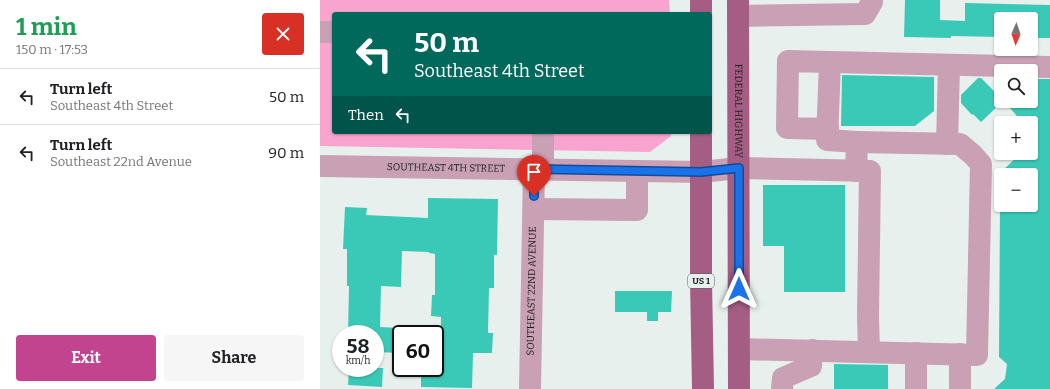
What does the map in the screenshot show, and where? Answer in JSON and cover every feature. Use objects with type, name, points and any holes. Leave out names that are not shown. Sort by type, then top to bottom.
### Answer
[{"type":"main road","points":[[701,0],[701,12]]},
{"type":"main road","name":"FEDERAL HIGHWAY","points":[[738,8],[739,389]]},
{"type":"main road","name":"US 1","points":[[701,134],[703,389]]},
{"type":"street","points":[[738,8],[865,14],[872,0]]},
{"type":"street","points":[[320,32],[332,32]]},
{"type":"street","points":[[828,129],[787,128],[788,61],[1050,67]]},
{"type":"street","points":[[739,349],[977,355],[981,164],[960,144],[827,140],[830,62]]},
{"type":"street","points":[[947,144],[948,65]]},
{"type":"street","name":"SOUTHEAST 22ND AVENUE","points":[[530,389],[534,209],[543,134]]},
{"type":"street","points":[[857,142],[856,171],[870,171],[869,352]]},
{"type":"street","name":"SOUTHEAST 4TH STREET","points":[[320,166],[701,172],[739,168],[856,171]]},
{"type":"street","points":[[534,209],[638,210],[637,171]]},
{"type":"street","points":[[782,389],[783,378],[810,366],[812,350]]},
{"type":"street","points":[[916,353],[916,389]]},
{"type":"street","points":[[960,354],[960,389]]},
{"type":"shaded area","points":[[320,0],[669,0],[670,12],[332,12],[332,134],[671,134],[671,136],[650,152],[320,146]]},
{"type":"building","points":[[905,0],[940,0],[940,20],[965,21],[965,3],[1050,5],[1050,38],[1038,38],[1038,12],[994,12],[994,37],[904,37]]},
{"type":"building","points":[[842,75],[934,77],[934,111],[915,126],[841,126]]},
{"type":"building","points":[[978,78],[981,78],[994,91],[994,108],[996,108],[981,122],[961,103],[961,95]]},
{"type":"building","points":[[1038,79],[1050,79],[1050,389],[994,389],[1005,379],[1007,364],[999,357],[1000,212],[1038,212],[1038,168],[1005,168],[1014,160],[1038,160],[1038,116],[1017,116],[1010,108],[1038,108]]},
{"type":"building","points":[[763,185],[845,185],[845,292],[784,292],[784,246],[763,246]]},
{"type":"building","points":[[428,198],[498,199],[497,255],[494,255],[494,288],[489,288],[488,333],[493,333],[492,353],[473,353],[472,388],[421,387],[421,377],[444,377],[444,325],[441,325],[441,317],[431,316],[432,295],[435,295],[435,254],[429,252],[402,251],[401,287],[381,286],[380,325],[348,325],[349,286],[347,286],[347,249],[343,249],[345,207],[367,208],[366,215],[428,218]]},
{"type":"building","points":[[615,291],[672,291],[671,312],[658,312],[658,321],[647,321],[647,312],[615,312]]},
{"type":"building","points":[[384,327],[392,328],[392,353],[384,352]]},
{"type":"building","points":[[834,364],[888,365],[888,389],[834,389]]},
{"type":"building","points":[[348,377],[383,377],[382,387],[348,385]]},
{"type":"route","points":[[534,196],[534,169],[701,172],[739,168],[739,289]]}]
